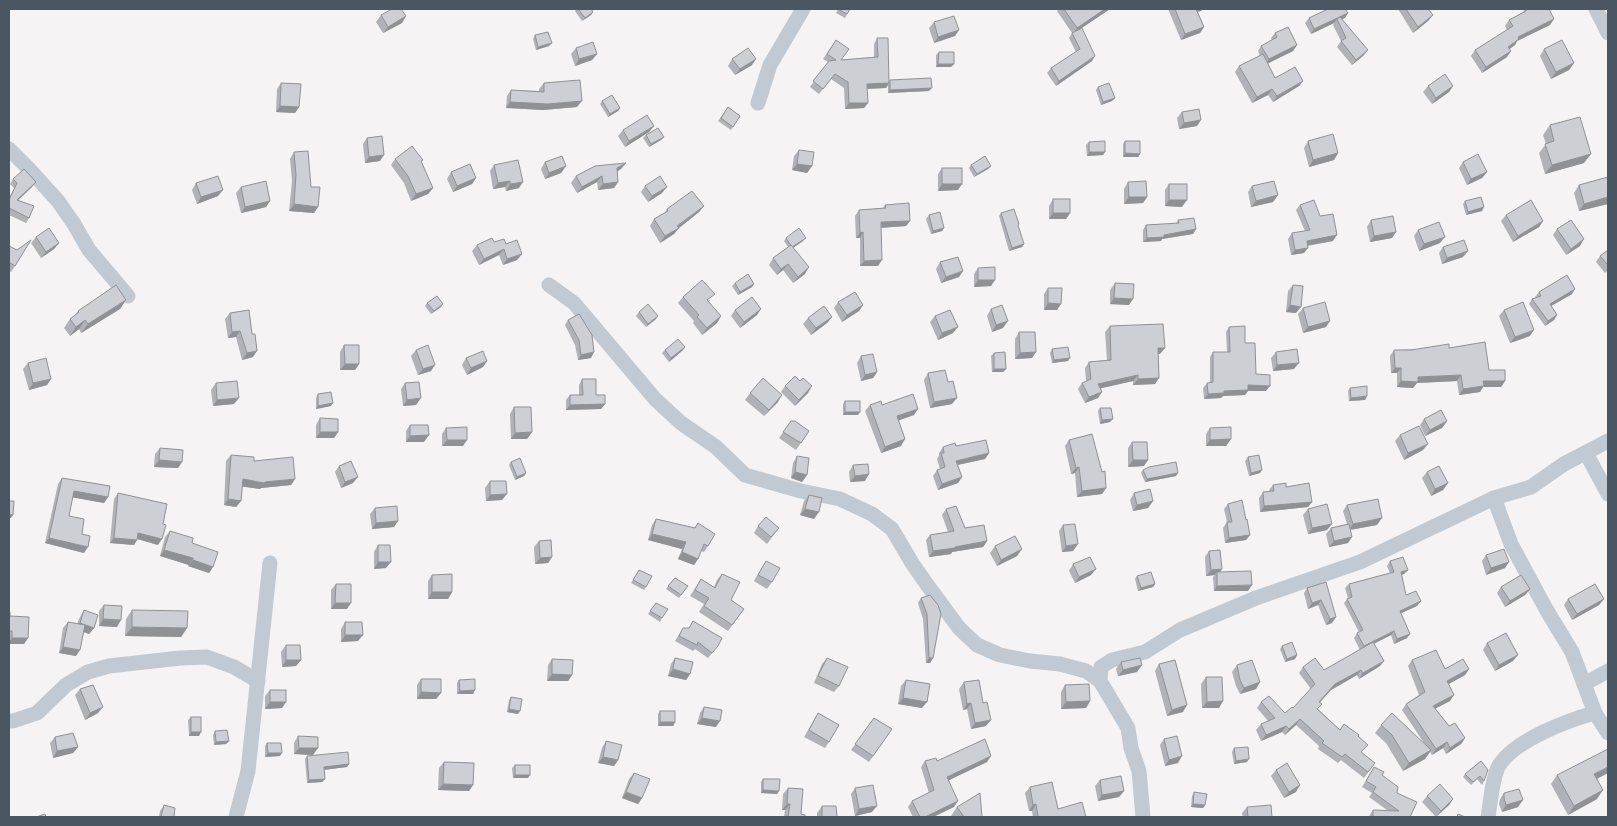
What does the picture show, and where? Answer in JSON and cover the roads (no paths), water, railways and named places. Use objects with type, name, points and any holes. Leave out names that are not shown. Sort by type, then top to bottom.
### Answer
[{"type":"street","points":[[758,103],[770,65],[802,9]]},
{"type":"street","points":[[1596,9],[1608,33]]},
{"type":"street","points":[[9,150],[58,201],[89,250],[128,296]]},
{"type":"street","points":[[549,285],[574,303],[654,399],[681,424],[716,447],[746,475],[801,491],[840,499],[872,514],[892,529],[928,586],[959,628],[977,645],[1000,655],[1060,664],[1086,671],[1100,681],[1128,728],[1139,771],[1143,817]]},
{"type":"street","points":[[1100,681],[1101,668],[1112,660],[1144,652],[1180,630],[1256,598],[1360,562],[1494,498],[1531,487],[1564,464],[1608,441]]},
{"type":"street","points":[[1586,452],[1608,494]]},
{"type":"street","points":[[1494,498],[1511,544],[1572,652],[1595,713],[1608,733]]},
{"type":"street","points":[[236,817],[248,771],[270,563]]},
{"type":"street","points":[[9,721],[37,713],[66,685],[88,672],[109,666],[207,657],[234,667],[258,681]]},
{"type":"street","points":[[1584,684],[1608,672]]},
{"type":"street","points":[[1488,817],[1496,772],[1505,758],[1527,741],[1571,719],[1595,713]]}]
